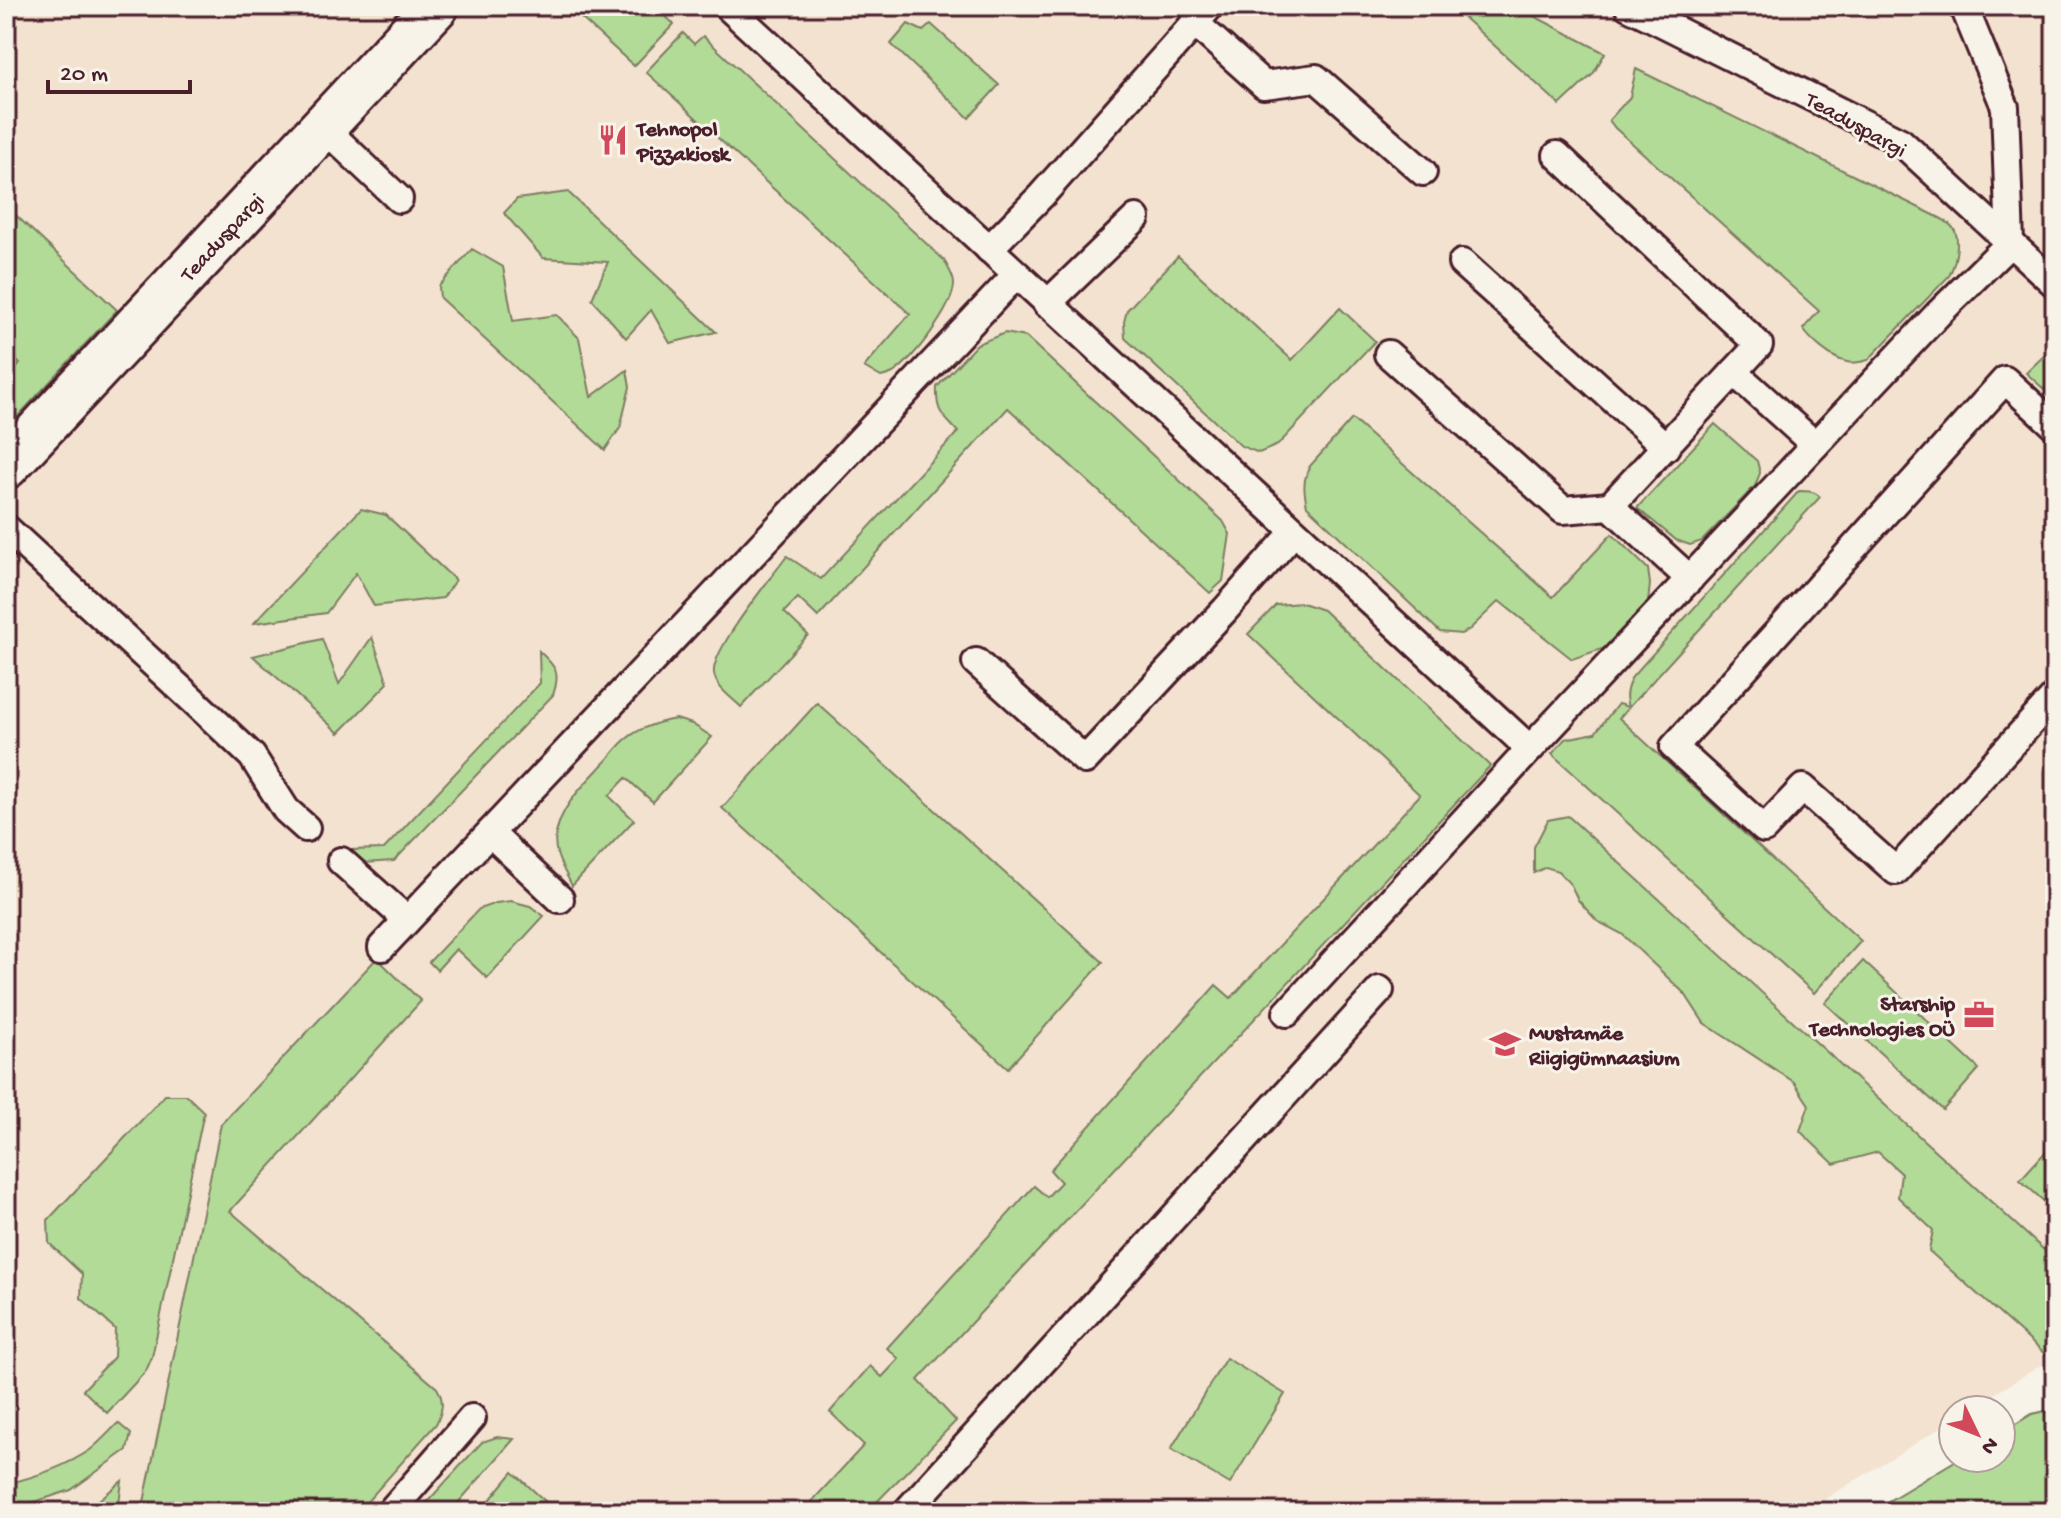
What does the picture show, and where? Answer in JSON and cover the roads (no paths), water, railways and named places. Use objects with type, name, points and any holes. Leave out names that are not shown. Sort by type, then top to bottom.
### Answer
[{"type":"street","name":"Teaduspargi","points":[[6,466],[436,6]]},
{"type":"lane","points":[[727,6],[1530,749]]},
{"type":"lane","name":"Teaduspargi","points":[[1628,6],[1901,142],[2055,284]]},
{"type":"lane","points":[[1287,1013],[1938,314],[2010,243],[2005,107],[1963,6]]},
{"type":"lane","points":[[989,249],[1041,196],[1202,15],[1264,85],[1316,78],[1423,172]]},
{"type":"lane","points":[[323,127],[399,199]]},
{"type":"lane","points":[[1388,354],[1563,510],[1610,506],[1759,345],[1557,155]]},
{"type":"lane","points":[[1047,304],[1136,218]]},
{"type":"lane","points":[[1462,263],[1666,447]]},
{"type":"lane","points":[[382,947],[1016,275]]},
{"type":"lane","points":[[1734,372],[1815,445]]},
{"type":"lane","points":[[2055,426],[2005,380],[1674,747],[1764,829],[1803,788],[1896,871],[2055,696]]},
{"type":"lane","points":[[1610,506],[1690,579]]},
{"type":"lane","points":[[6,528],[252,756],[286,810],[306,828]]},
{"type":"lane","points":[[976,662],[1085,760],[1294,532]]},
{"type":"lane","points":[[490,833],[560,899]]},
{"type":"lane","points":[[341,861],[407,920]]},
{"type":"lane","points":[[906,1512],[1380,990]]},
{"type":"lane","points":[[390,1512],[472,1418]]},
{"type":"place","name":"Tehnopol Pizzakiosk","points":[[613,140]]},
{"type":"place","name":"Starship Technologies OÜ","points":[[1979,1015]]},
{"type":"place","name":"Mustamäe Riigigümnaasium","points":[[1505,1044]]}]
